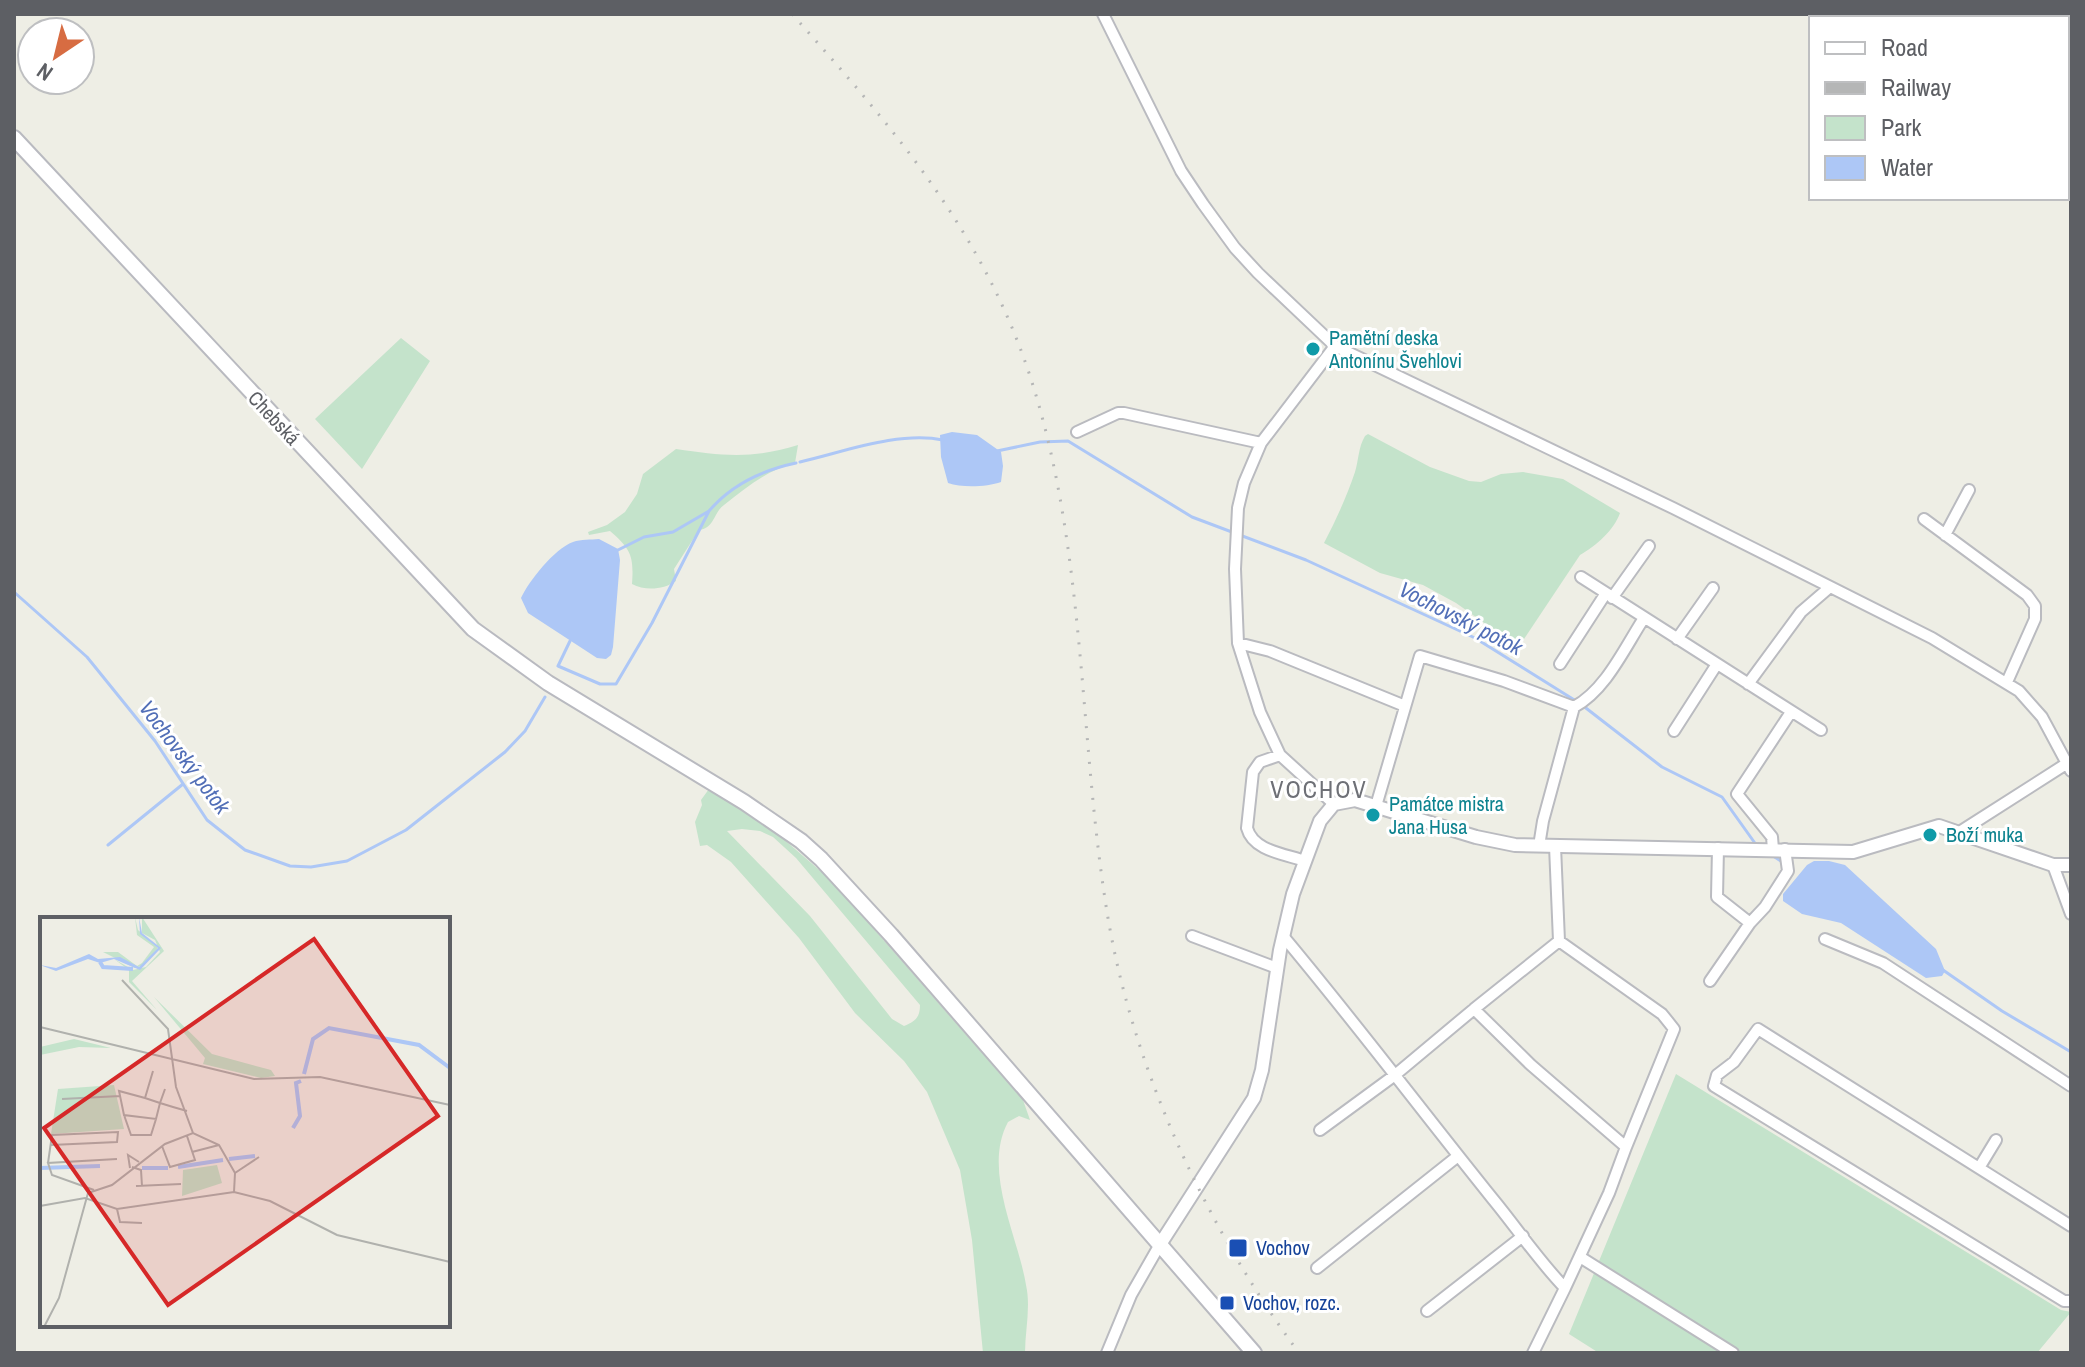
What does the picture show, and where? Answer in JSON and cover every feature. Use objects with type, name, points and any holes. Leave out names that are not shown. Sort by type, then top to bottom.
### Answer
[{"type":"main road","name":"Chebská","points":[[14,138],[473,629],[551,685],[744,802],[801,841],[821,859],[891,935],[1254,1353]]},
{"type":"street","points":[[1103,14],[1181,171],[1203,204],[1235,248],[1258,273],[1335,346],[1932,638],[2007,682],[2025,697],[2042,717],[2068,767],[1958,833]]},
{"type":"street","points":[[1334,804],[1280,755],[1260,712],[1238,643],[1235,569],[1238,508],[1244,483],[1261,443],[1335,346]]},
{"type":"street","points":[[1077,432],[1124,413],[1261,443]]},
{"type":"street","points":[[1945,535],[1969,490]]},
{"type":"street","points":[[1924,519],[2027,595],[2035,606],[2035,619],[2007,682]]},
{"type":"street","points":[[1560,664],[1649,546]]},
{"type":"street","points":[[1581,577],[1821,730]]},
{"type":"street","points":[[1748,684],[1801,612],[1830,587]]},
{"type":"street","points":[[1677,639],[1713,588]]},
{"type":"street","points":[[1539,846],[1574,707],[1585,701],[1607,675],[1644,618]]},
{"type":"street","points":[[1238,643],[1270,651],[1405,706]]},
{"type":"street","points":[[1376,806],[1420,656],[1504,681],[1574,707]]},
{"type":"street","points":[[1674,731],[1717,664]]},
{"type":"street","points":[[1710,981],[1788,871],[1772,837],[1737,794],[1791,712]]},
{"type":"street","points":[[1280,755],[1260,762],[1253,772],[1247,828],[1249,835],[1259,845],[1305,861]]},
{"type":"street","points":[[1107,1353],[1131,1295],[1159,1246],[1254,1098],[1262,1070],[1277,968],[1293,894],[1320,821],[1334,804],[1355,800],[1495,842],[1539,846],[1853,852],[1939,826],[2053,865],[2071,865]]},
{"type":"street","points":[[1555,846],[1559,941]]},
{"type":"street","points":[[1718,848],[1717,897],[1750,923]]},
{"type":"street","points":[[2053,865],[2071,914]]},
{"type":"street","points":[[1192,936],[1277,968]]},
{"type":"street","points":[[1283,936],[1565,1288]]},
{"type":"street","points":[[1825,939],[1883,963],[2071,1086]]},
{"type":"street","points":[[1320,1130],[1395,1075],[1559,941]]},
{"type":"street","points":[[1533,1353],[1580,1257],[1674,1029],[1662,1014],[1559,941]]},
{"type":"street","points":[[1474,1009],[1531,1065],[1626,1147]]},
{"type":"street","points":[[2071,1226],[1758,1029],[1734,1062],[1725,1067],[1714,1081],[1714,1086],[2064,1301],[2071,1301]]},
{"type":"street","points":[[1979,1168],[1996,1140]]},
{"type":"street","points":[[1317,1268],[1458,1156]]},
{"type":"street","points":[[1427,1311],[1523,1236]]},
{"type":"street","points":[[1580,1257],[1733,1353]]},
{"type":"green space","points":[[401,338],[430,361],[362,469],[315,419]]},
{"type":"green space","points":[[1368,434],[1430,467],[1469,481],[1481,482],[1501,474],[1523,472],[1563,479],[1620,513],[1604,537],[1580,555],[1520,645],[1514,644],[1456,603],[1423,585],[1380,573],[1324,543],[1348,490],[1361,445]]},
{"type":"green space","points":[[798,445],[795,463],[775,470],[749,486],[720,508],[708,526],[699,530],[674,569],[676,581],[671,584],[648,588],[632,584],[630,554],[623,543],[610,531],[589,535],[588,532],[607,525],[625,512],[637,494],[643,474],[676,449],[738,455],[767,453]]},
{"type":"green space","points":[[709,789],[780,836],[832,881],[1023,1100],[1030,1120],[1019,1116],[1008,1122],[1001,1141],[999,1161],[1004,1203],[1027,1293],[1025,1353],[983,1353],[972,1240],[960,1170],[927,1092],[904,1061],[855,1013],[799,938],[731,862],[707,845],[700,846],[695,822],[701,800]],"holes":[[[727,831],[760,831],[773,837],[796,858],[920,1005],[914,1020],[904,1026],[892,1019],[810,916]]]},
{"type":"green space","points":[[1676,1074],[2061,1310],[2071,1312],[2037,1353],[1599,1353],[1569,1334]]},
{"type":"water","points":[[952,432],[977,435],[1001,452],[1001,482],[974,486],[948,483],[941,457],[940,435]]},
{"type":"water","points":[[599,539],[618,549],[620,560],[613,647],[606,659],[597,658],[528,613],[521,598],[536,575],[558,551],[576,541]]},
{"type":"water","points":[[1814,861],[1845,865],[1936,949],[1945,971],[1942,976],[1926,978],[1841,923],[1802,914],[1783,901],[1783,894]]},
{"type":"waterway","name":"Vochovský potok","points":[[800,462],[890,440],[943,440]]},
{"type":"waterway","name":"Vochovský potok","points":[[997,451],[1040,442],[1068,441],[1192,517],[1306,560],[1475,638],[1576,701]]},
{"type":"waterway","name":"Vochovský potok","points":[[570,641],[558,666],[600,684],[616,684],[652,623],[709,511],[748,480],[796,463]]},
{"type":"waterway","points":[[618,550],[644,537],[673,532],[709,511]]},
{"type":"waterway","name":"Vochovský potok","points":[[14,592],[87,657],[155,741],[207,820],[245,850],[290,866],[311,867],[347,861],[406,830],[505,752],[525,731],[545,697]]},
{"type":"waterway","name":"Vochovský potok","points":[[1582,705],[1662,767],[1722,797],[1757,846]]},
{"type":"waterway","points":[[108,845],[183,784]]},
{"type":"waterway","name":"Vochovský potok","points":[[1770,854],[1784,863]]},
{"type":"waterway","name":"Vochovský potok","points":[[1943,970],[2002,1011],[2071,1052]]},
{"type":"railway","points":[[792,14],[898,138],[930,181],[986,272],[1029,373],[1048,440],[1062,507],[1072,575],[1098,850],[1120,976],[1156,1090],[1205,1201],[1265,1305],[1299,1353]]},
{"type":"place","name":"Pamětní deska Antonínu Švehlovi","points":[[1313,349]]},
{"type":"place","name":"Památce mistra Jana Husa","points":[[1373,815]]},
{"type":"place","name":"Boží muka","points":[[1930,835]]},
{"type":"place","name":"Vochov","points":[[1238,1248]]},
{"type":"place","name":"Vochov, rozc.","points":[[1227,1303]]},
{"type":"district","name":"VOCHOV","points":[[1319,790]]}]
